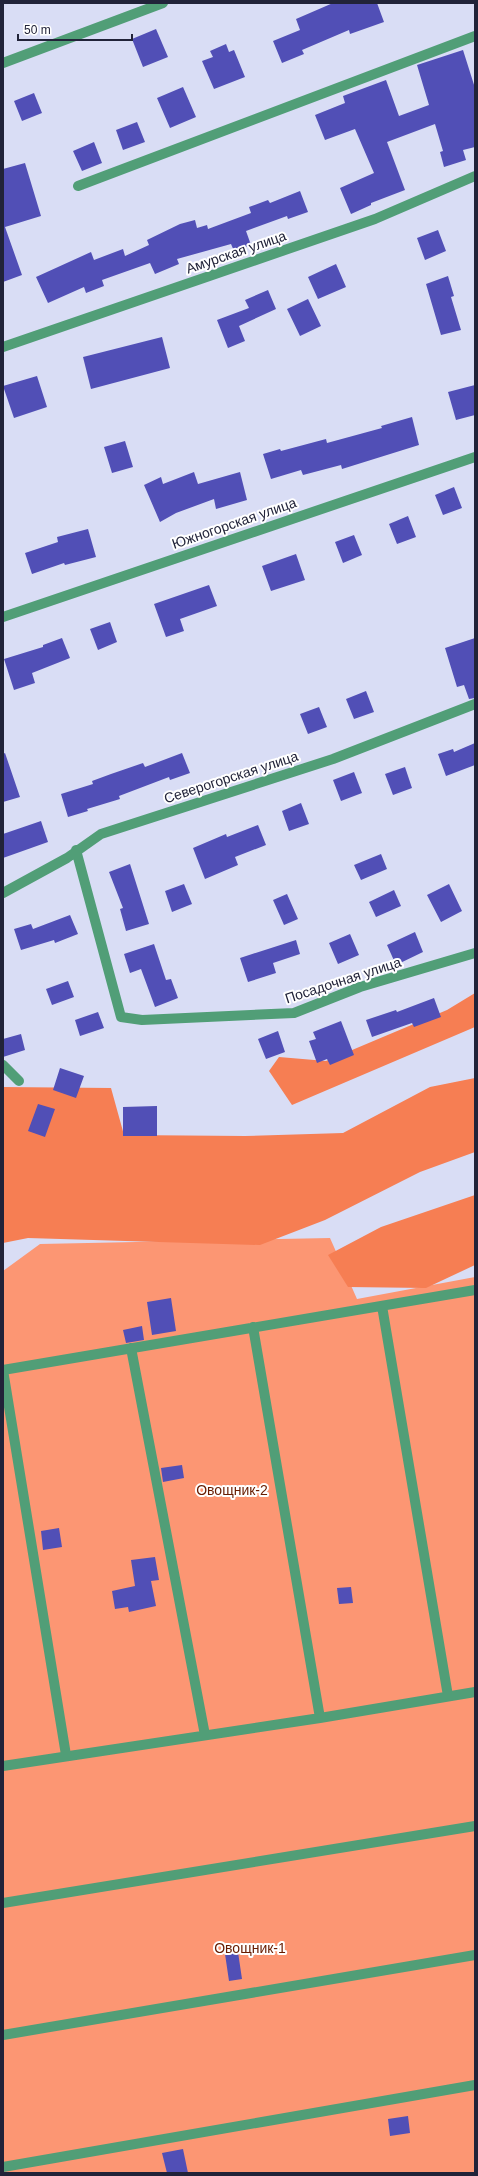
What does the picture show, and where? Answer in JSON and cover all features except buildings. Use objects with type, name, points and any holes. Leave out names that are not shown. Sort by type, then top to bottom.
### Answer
[{"type":"street","points":[[3,63],[163,3]]},
{"type":"street","points":[[78,186],[475,36]]},
{"type":"street","name":"Амурская улица","points":[[3,347],[375,219],[475,176]]},
{"type":"street","name":"Южногорская улица","points":[[3,617],[475,457]]},
{"type":"street","name":"Северогорская улица","points":[[3,893],[67,858],[76,850],[101,834],[333,759],[475,704]]},
{"type":"street","name":"Посадочная улица","points":[[76,850],[121,1016],[142,1020],[294,1013],[360,987],[475,953]]},
{"type":"street","points":[[3,1065],[19,1081]]},
{"type":"street","points":[[66,1755],[3,1370],[475,1290]]},
{"type":"street","points":[[382,1306],[448,1696]]},
{"type":"street","points":[[253,1328],[320,1718]]},
{"type":"street","points":[[131,1348],[205,1735]]},
{"type":"street","points":[[3,1766],[66,1755],[320,1718],[475,1692]]},
{"type":"street","points":[[3,1903],[475,1826]]},
{"type":"street","points":[[3,2035],[475,1956]]},
{"type":"street","points":[[3,2167],[475,2085]]},
{"type":"green space","points":[[330,1238],[357,1299],[475,1277],[475,2173],[3,2173],[3,1271],[40,1244]]},
{"type":"shaded area","points":[[475,993],[475,1027],[292,1105],[269,1071],[279,1057],[326,1061],[447,1010]]},
{"type":"shaded area","points":[[475,1078],[475,1152],[420,1172],[325,1220],[260,1245],[28,1238],[3,1243],[3,1087],[111,1088],[124,1135],[245,1136],[343,1133],[430,1087]]},
{"type":"shaded area","points":[[475,1195],[475,1265],[426,1288],[348,1287],[328,1255],[381,1227]]},
{"type":"park label","name":"Овощник-2","points":[[232,1490]]},
{"type":"park label","name":"Овощник-1","points":[[250,1948]]}]
